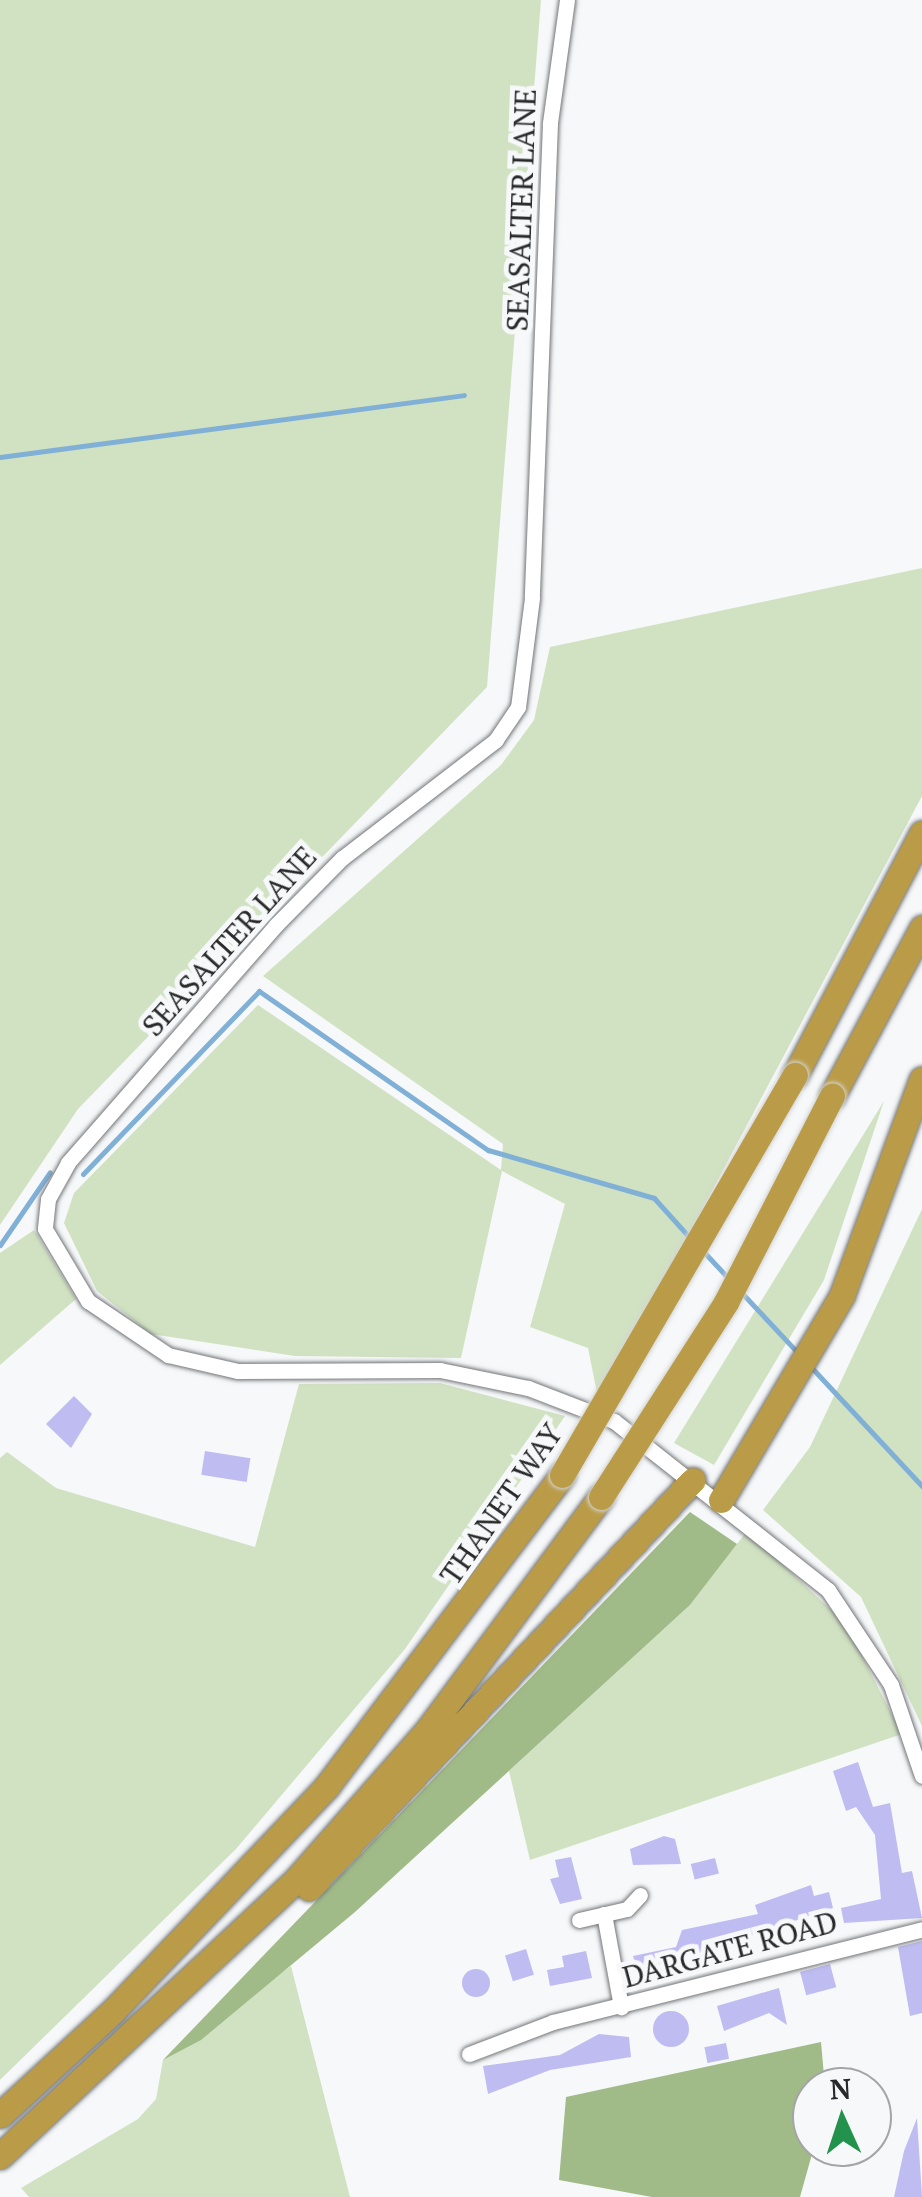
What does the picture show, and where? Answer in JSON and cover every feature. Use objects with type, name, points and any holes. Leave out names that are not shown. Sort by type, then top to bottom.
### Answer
[{"type":"highway","name":"THANET WAY","points":[[0,2115],[113,2012],[326,1786],[562,1475],[796,1075],[922,833]]},
{"type":"highway","points":[[0,2156],[190,1983],[414,1746],[602,1497],[726,1302],[922,928]]},
{"type":"highway","points":[[720,1500],[842,1295],[922,1080]]},
{"type":"highway","points":[[190,1983],[257,1938],[381,1817],[694,1480]]},
{"type":"street","name":"SEASALTER LANE","points":[[567,0],[550,123],[532,598],[518,706],[496,740],[356,846],[276,926],[68,1163],[48,1198],[45,1229],[88,1301],[168,1356],[238,1370],[376,1364],[490,1379],[614,1421],[694,1480]]},
{"type":"street","points":[[694,1480],[811,1573],[857,1628],[890,1686],[922,1776]]},
{"type":"street","points":[[578,1920],[604,1914],[640,1894]]},
{"type":"street","points":[[604,1914],[621,2007]]},
{"type":"street","name":"DARGATE ROAD","points":[[469,2054],[553,2022],[922,1929]]},
{"type":"green space","points":[[0,0],[541,0],[487,687],[78,1109],[0,1225]]},
{"type":"green space","points":[[922,568],[922,796],[599,1403],[588,1348],[530,1327],[565,1204],[502,1171],[461,1358],[295,1356],[151,1334],[97,1291],[64,1223],[74,1193],[258,1005],[501,1170],[503,1144],[263,976],[501,765],[534,720],[550,647]]},
{"type":"green space","points":[[884,1101],[824,1280],[714,1465],[674,1443]]},
{"type":"green space","points":[[922,1209],[922,1726],[861,1597],[763,1510],[810,1447]]},
{"type":"green space","points":[[34,1230],[76,1299],[0,1365],[0,1253]]},
{"type":"green space","points":[[440,1383],[565,1416],[405,1649],[236,1849],[0,2080],[0,1458],[7,1452],[56,1488],[255,1547],[299,1384]]},
{"type":"green space","points":[[690,1512],[737,1544],[690,1605],[355,1912],[201,2040],[163,2060]]},
{"type":"green space","points":[[747,1531],[845,1623],[902,1734],[530,1860],[509,1771],[690,1605]]},
{"type":"green space","points":[[291,1966],[350,2197],[29,2197],[21,2188],[138,2119],[156,2099],[163,2060]]},
{"type":"green space","points":[[821,2042],[823,2067],[792,2067],[792,2167],[808,2167],[800,2197],[652,2197],[559,2180],[566,2097]]},
{"type":"building","points":[[74,1396],[92,1414],[71,1448],[46,1424]]},
{"type":"building","points":[[205,1451],[250,1458],[247,1482],[201,1475]]},
{"type":"building","points":[[858,1762],[873,1807],[890,1803],[902,1873],[912,1871],[922,1918],[844,1923],[841,1908],[881,1899],[875,1835],[856,1807],[846,1811],[833,1771]]},
{"type":"building","points":[[664,1836],[675,1839],[681,1864],[633,1865],[630,1849]]},
{"type":"building","points":[[571,1857],[582,1899],[560,1904],[550,1879],[559,1877],[555,1860]]},
{"type":"building","points":[[715,1858],[719,1874],[695,1880],[691,1864]]},
{"type":"building","points":[[811,1885],[814,1896],[829,1892],[833,1908],[638,1974],[633,1956],[676,1947],[682,1930],[758,1914],[755,1905]]},
{"type":"building","points":[[922,1941],[922,2013],[910,2016],[898,1947]]},
{"type":"building","points":[[526,1949],[534,1975],[513,1981],[505,1955]]},
{"type":"building","points":[[586,1951],[592,1978],[550,1986],[547,1970],[564,1967],[562,1956]]},
{"type":"building","points":[[830,1964],[836,1987],[806,1995],[800,1972]]},
{"type":"building","points":[[476,1969],[486,1973],[490,1983],[486,1993],[476,1997],[466,1993],[462,1983],[466,1973]]},
{"type":"building","points":[[779,1988],[787,2025],[769,2013],[724,2031],[717,2006]]},
{"type":"building","points":[[671,2011],[684,2016],[689,2029],[684,2042],[671,2047],[658,2042],[653,2029],[658,2016]]},
{"type":"building","points":[[599,2034],[629,2037],[631,2057],[550,2070],[488,2094],[483,2066],[560,2055]]},
{"type":"building","points":[[726,2043],[729,2059],[707,2063],[704,2047]]},
{"type":"building","points":[[917,2118],[922,2197],[894,2197],[904,2151]]},
{"type":"waterway","points":[[0,457],[464,395]]},
{"type":"waterway","points":[[83,1174],[259,991],[488,1150],[654,1198],[691,1239]]},
{"type":"waterway","points":[[0,1245],[50,1172]]},
{"type":"waterway","points":[[702,1250],[729,1279]]},
{"type":"waterway","points":[[740,1291],[797,1352]]},
{"type":"waterway","points":[[811,1367],[922,1486]]}]
